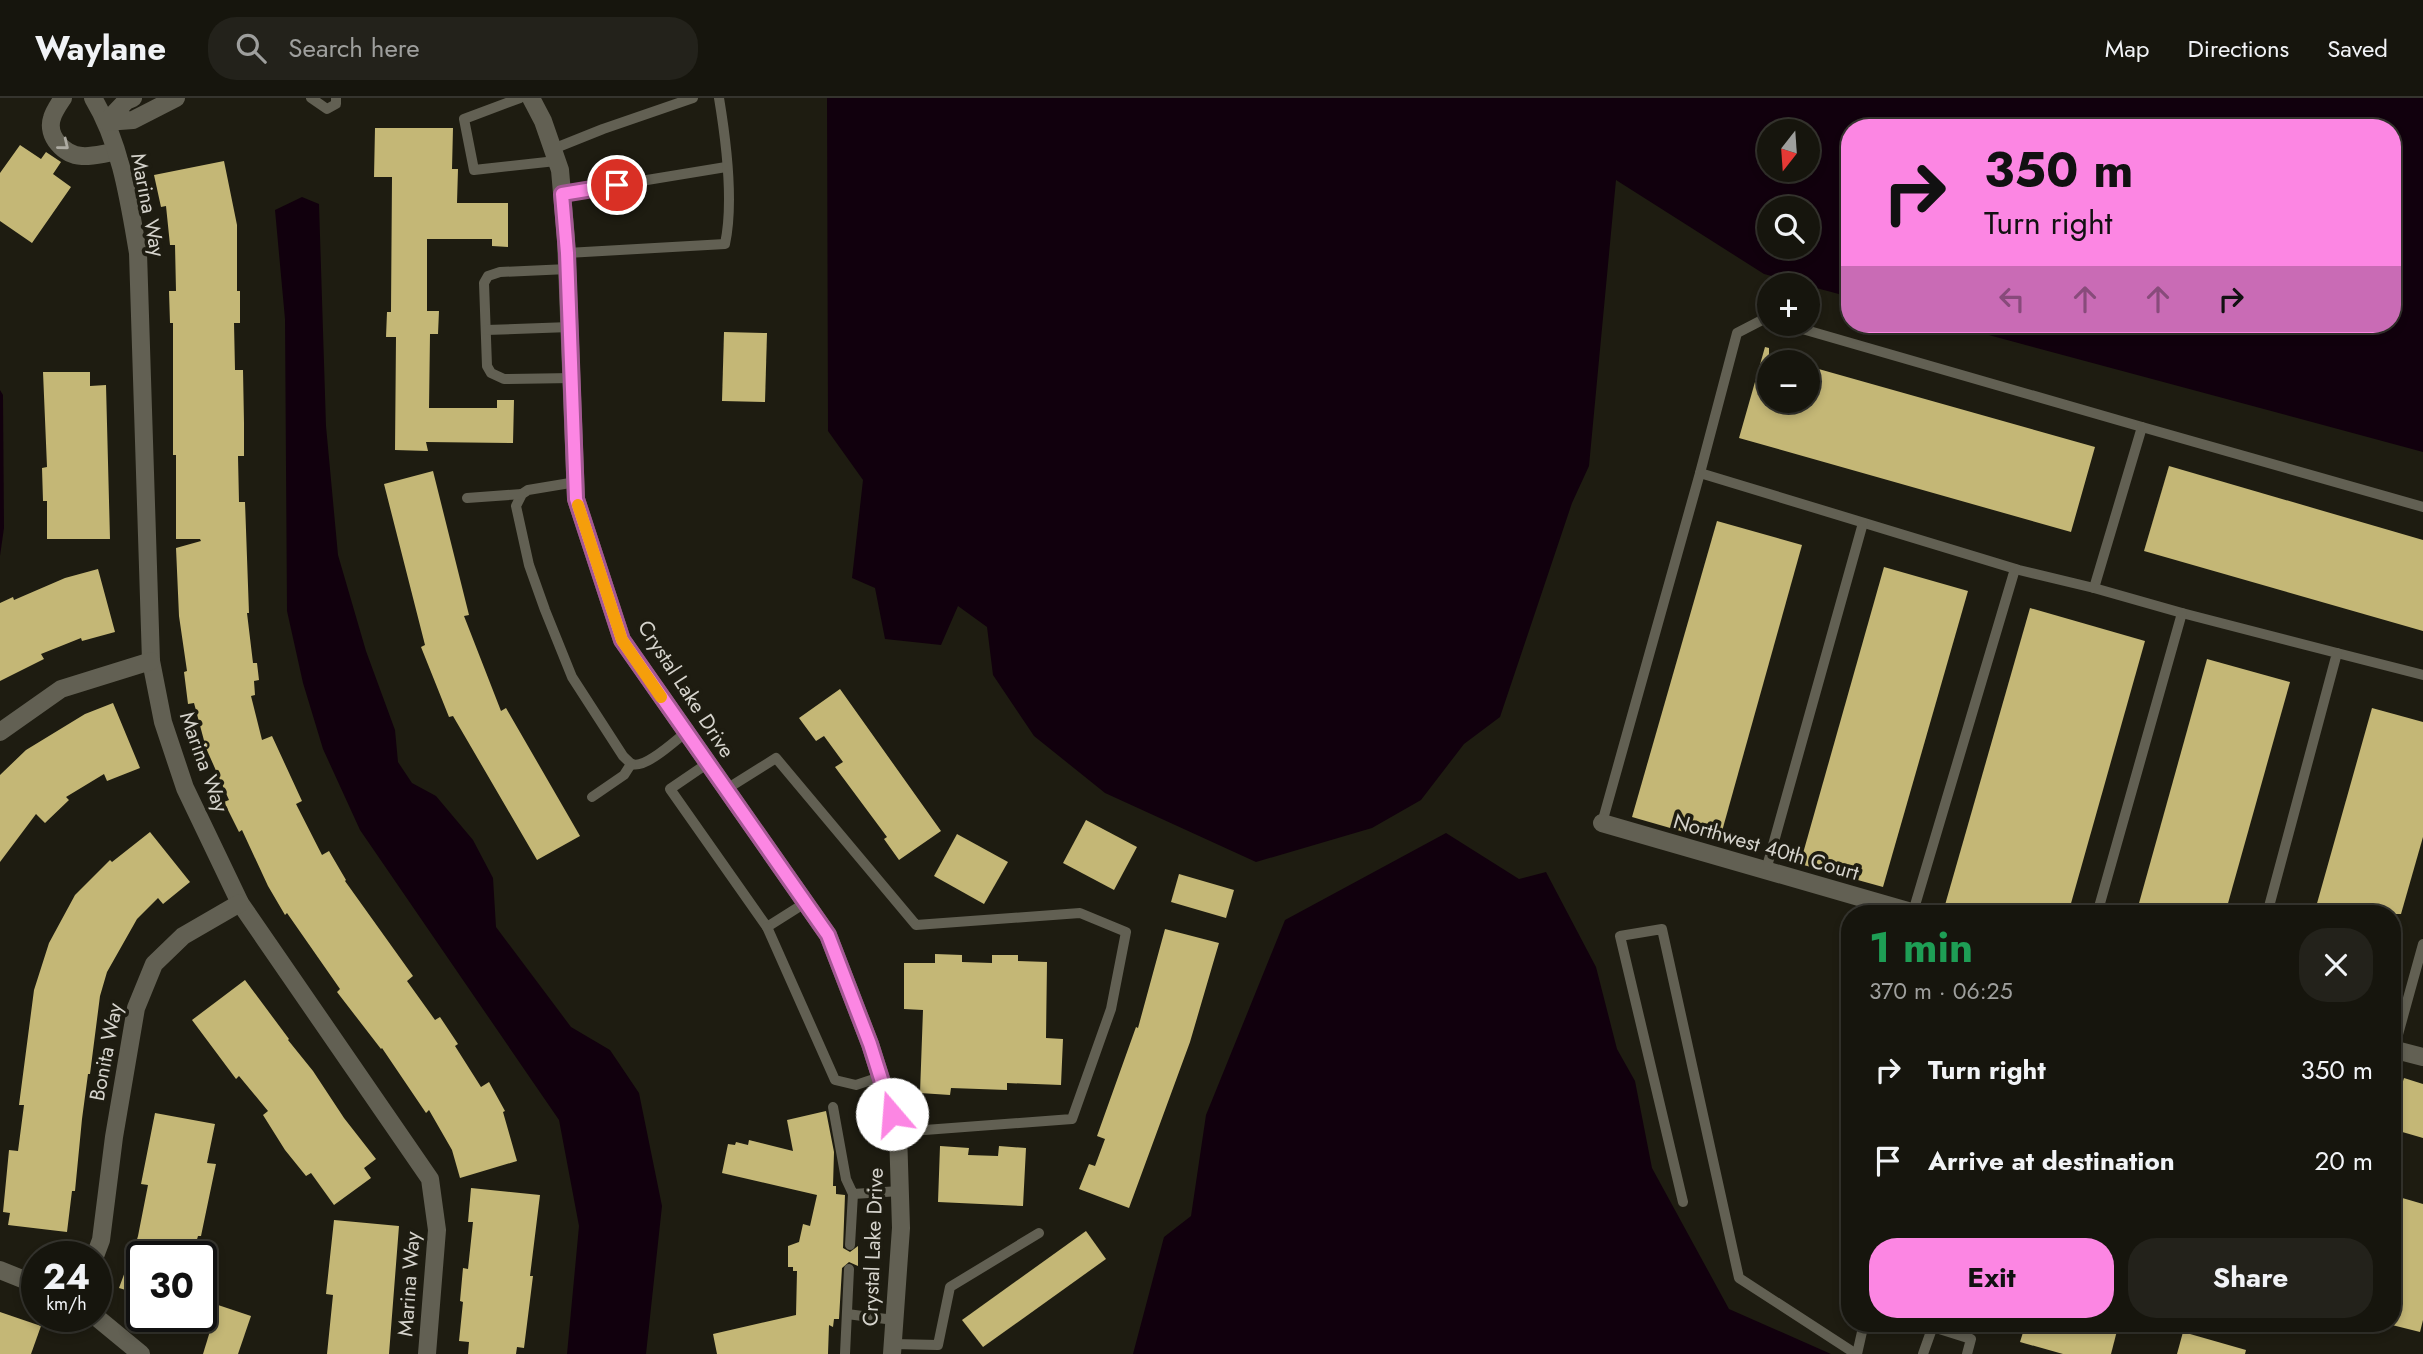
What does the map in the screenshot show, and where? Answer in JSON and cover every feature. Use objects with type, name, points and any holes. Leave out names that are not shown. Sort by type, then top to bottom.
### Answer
[{"type":"street","points":[[62,98],[52,118],[50,130],[56,142],[65,150],[82,156],[116,152]]},
{"type":"street","name":"Marina Way","points":[[93,98],[106,122],[116,152],[127,190],[138,253],[151,662],[163,722],[185,788],[240,903],[430,1179],[437,1230],[427,1354]]},
{"type":"street","points":[[106,122],[126,101],[133,98]]},
{"type":"street","points":[[106,122],[133,120],[176,98]]},
{"type":"street","name":"Crystal Lake Drive","points":[[531,98],[543,121],[560,170],[573,378],[576,499],[622,640],[828,935],[870,1044],[898,1132],[901,1227],[892,1349]]},
{"type":"street","points":[[0,732],[61,689],[151,662]]},
{"type":"street","name":"Northwest 40th Court","points":[[1602,823],[1888,905]]},
{"type":"street","name":"Bonita Way","points":[[102,1241],[114,1137],[136,1008],[154,964],[183,936],[240,903]]},
{"type":"street","points":[[2401,1051],[2423,1057]]},
{"type":"street","points":[[0,1270],[21,1279]]},
{"type":"street","points":[[112,1330],[141,1354]]},
{"type":"lane","points":[[311,98],[327,109],[336,104],[336,98]]},
{"type":"lane","points":[[520,98],[464,119],[474,170],[555,155],[603,129],[693,98]]},
{"type":"lane","points":[[573,378],[498,377],[487,366],[484,283],[488,276],[500,272],[567,261],[725,244],[729,226],[724,131],[719,98]]},
{"type":"lane","points":[[562,194],[726,167]]},
{"type":"lane","points":[[1602,823],[1737,333],[1757,323]]},
{"type":"lane","points":[[486,330],[570,327]]},
{"type":"lane","points":[[1820,334],[2423,507]]},
{"type":"lane","points":[[2094,588],[2142,427]]},
{"type":"lane","points":[[1700,473],[2014,569],[2423,675]]},
{"type":"lane","points":[[467,498],[522,494],[528,490],[576,482]]},
{"type":"lane","points":[[522,494],[516,506],[529,565],[545,610],[572,677],[623,756],[631,764],[639,765],[649,761],[685,733]]},
{"type":"lane","points":[[1766,870],[1863,523]]},
{"type":"lane","points":[[1918,905],[2014,569]]},
{"type":"lane","points":[[2100,905],[2182,613]]},
{"type":"lane","points":[[2269,905],[2337,653]]},
{"type":"lane","points":[[725,790],[776,758],[916,925],[1080,913],[1126,932],[1111,1009],[1072,1119],[898,1132]]},
{"type":"lane","points":[[708,763],[670,789],[767,927],[835,1080],[856,1086],[880,1077]]},
{"type":"lane","points":[[592,797],[624,775],[631,764]]},
{"type":"lane","points":[[767,927],[805,903]]},
{"type":"lane","points":[[1683,1202],[1620,936],[1662,929],[1738,1278],[1857,1354],[1862,1332]]},
{"type":"lane","points":[[2401,1021],[2423,944]]},
{"type":"lane","points":[[834,1107],[846,1179],[853,1194],[850,1245]]},
{"type":"lane","points":[[853,1194],[900,1191]]},
{"type":"lane","points":[[892,1349],[939,1350],[950,1287],[1039,1233]]},
{"type":"lane","points":[[845,1354],[849,1269]]},
{"type":"lane","points":[[847,1314],[894,1320]]},
{"type":"lane","points":[[1923,1354],[1931,1332]]},
{"type":"lane","points":[[1952,1332],[1971,1339],[1967,1354]]},
{"type":"shaded area","points":[[827,98],[2423,98],[2423,452],[1981,333],[2401,333],[2401,119],[1841,119],[1841,295],[1820,289],[1820,273],[1762,273],[1616,180],[1589,466],[1572,503],[1500,717],[1464,744],[1421,800],[1372,828],[1256,862],[1105,793],[1034,736],[993,675],[987,627],[958,606],[941,645],[885,639],[875,588],[852,578],[863,480],[828,431]]},
{"type":"shaded area","points":[[302,197],[319,204],[326,426],[338,555],[366,651],[395,730],[398,762],[412,783],[436,796],[473,840],[493,878],[496,927],[571,1027],[610,1050],[639,1093],[662,1206],[646,1354],[567,1354],[579,1226],[559,1120],[360,830],[323,749],[303,683],[287,611],[285,319],[275,210]]},
{"type":"shaded area","points":[[0,390],[3,395],[4,528],[0,556]]},
{"type":"shaded area","points":[[1446,833],[1519,879],[1546,872],[1596,967],[1617,1049],[1635,1081],[1652,1168],[1729,1309],[1831,1354],[1133,1354],[1164,1237],[1191,1216],[1206,1115],[1285,920]]},
{"type":"building","points":[[375,128],[453,128],[452,169],[458,169],[457,203],[508,203],[508,247],[492,246],[492,239],[427,239],[427,311],[439,311],[438,334],[430,334],[429,408],[497,408],[497,400],[514,400],[513,443],[426,442],[428,451],[395,450],[396,337],[386,337],[387,312],[391,312],[392,177],[374,177]]},
{"type":"building","points":[[20,145],[41,159],[46,152],[61,162],[53,174],[71,187],[32,243],[0,221],[0,173]]},
{"type":"building","points":[[224,161],[237,225],[240,323],[234,323],[235,370],[243,370],[244,423],[244,456],[238,456],[239,502],[245,502],[247,613],[253,663],[257,663],[259,680],[254,681],[255,695],[251,696],[262,740],[272,736],[302,801],[296,804],[322,855],[329,851],[345,881],[413,976],[407,981],[435,1020],[440,1017],[481,1087],[489,1082],[505,1111],[503,1112],[517,1161],[460,1178],[452,1150],[429,1110],[426,1113],[382,1048],[337,992],[340,989],[287,913],[285,915],[268,886],[242,830],[239,832],[224,802],[229,800],[206,748],[194,703],[188,704],[184,672],[187,671],[179,616],[176,548],[201,541],[176,539],[173,323],[170,323],[169,291],[176,291],[175,245],[170,245],[166,206],[161,207],[154,175]]},
{"type":"building","points":[[724,332],[767,333],[765,402],[722,401]]},
{"type":"building","points":[[1820,369],[2095,447],[2071,532],[1739,438],[1757,375],[1757,413],[1820,413]]},
{"type":"building","points":[[43,372],[90,372],[90,386],[106,385],[110,539],[47,539],[47,501],[43,501],[42,468],[47,467]]},
{"type":"building","points":[[2169,466],[2423,540],[2423,631],[2144,551]]},
{"type":"building","points":[[433,471],[469,615],[464,616],[501,711],[506,708],[580,836],[537,860],[453,716],[449,717],[421,647],[425,645],[384,484]]},
{"type":"building","points":[[1717,521],[1802,545],[1719,842],[1632,817]]},
{"type":"building","points":[[1884,567],[1968,591],[1883,887],[1800,864]]},
{"type":"building","points":[[98,569],[115,632],[82,641],[81,638],[41,654],[44,659],[0,681],[0,603],[13,597],[14,600],[65,578]]},
{"type":"building","points":[[2030,608],[2145,641],[2071,905],[1945,905]]},
{"type":"building","points":[[2207,659],[2290,682],[2228,905],[2139,905]]},
{"type":"building","points":[[840,689],[941,831],[899,860],[884,839],[887,837],[835,767],[843,762],[824,736],[816,741],[799,718]]},
{"type":"building","points":[[113,703],[140,768],[107,781],[104,774],[66,797],[69,800],[45,823],[36,814],[0,862],[0,775],[26,750],[85,714]]},
{"type":"building","points":[[2372,708],[2423,722],[2423,837],[2401,914],[2401,905],[2317,905]]},
{"type":"building","points":[[1086,820],[1137,847],[1114,890],[1063,863]]},
{"type":"building","points":[[150,832],[190,882],[163,904],[158,898],[137,919],[107,972],[100,996],[88,1074],[75,1191],[72,1191],[67,1232],[8,1225],[10,1213],[3,1212],[9,1150],[18,1151],[24,1105],[19,1105],[34,990],[49,943],[75,895],[110,860],[112,862]]},
{"type":"building","points":[[957,834],[1008,862],[984,904],[934,876]]},
{"type":"building","points":[[1179,874],[1234,890],[1226,918],[1171,902]]},
{"type":"building","points":[[1165,929],[1219,943],[1190,1042],[1129,1208],[1079,1189],[1089,1164],[1095,1166],[1105,1139],[1097,1136],[1136,1027],[1138,1028]]},
{"type":"building","points":[[935,954],[962,955],[962,962],[992,963],[992,955],[1018,955],[1018,961],[1047,962],[1046,1038],[1063,1039],[1061,1085],[1007,1083],[1007,1090],[951,1088],[950,1095],[920,1093],[923,1010],[904,1009],[904,963],[935,963]]},
{"type":"building","points":[[245,980],[376,1159],[364,1168],[371,1178],[334,1205],[311,1173],[306,1176],[285,1150],[263,1115],[268,1111],[239,1076],[236,1079],[192,1020]]},
{"type":"building","points":[[2404,1078],[2423,1084],[2423,1138],[2401,1132],[2401,1088]]},
{"type":"building","points":[[826,1111],[834,1152],[833,1186],[836,1186],[836,1194],[845,1195],[843,1248],[850,1252],[858,1246],[858,1266],[849,1262],[842,1268],[839,1319],[834,1319],[833,1327],[829,1325],[828,1354],[717,1354],[713,1334],[796,1315],[797,1271],[788,1267],[788,1246],[799,1242],[803,1224],[810,1226],[817,1195],[722,1173],[728,1144],[735,1145],[736,1142],[748,1145],[749,1140],[793,1151],[787,1120]]},
{"type":"building","points":[[155,1113],[215,1124],[207,1163],[216,1164],[201,1236],[198,1236],[196,1241],[137,1241],[148,1185],[141,1184]]},
{"type":"building","points":[[940,1146],[969,1148],[968,1155],[998,1156],[999,1146],[1026,1148],[1023,1206],[938,1202]]},
{"type":"building","points":[[471,1188],[540,1195],[524,1348],[517,1347],[516,1354],[468,1354],[469,1342],[459,1341],[463,1268],[468,1269],[473,1222],[468,1222]]},
{"type":"building","points":[[2401,1198],[2423,1204],[2423,1320],[2420,1332],[2401,1327]]},
{"type":"building","points":[[334,1220],[399,1226],[389,1354],[327,1354],[333,1295],[326,1294]]},
{"type":"building","points":[[1086,1231],[1106,1259],[983,1347],[962,1320]]},
{"type":"building","points":[[126,1269],[126,1290],[119,1288]]},
{"type":"building","points":[[218,1305],[251,1316],[238,1354],[203,1354],[210,1332],[217,1332]]},
{"type":"building","points":[[0,1312],[21,1319],[21,1332],[39,1332],[31,1354],[0,1354]]},
{"type":"building","points":[[2023,1332],[2117,1332],[2111,1354],[2063,1354],[2020,1342]]},
{"type":"building","points":[[2183,1332],[2246,1350],[2245,1354],[2177,1354]]},
{"type":"slow traffic","points":[[578,505],[622,640],[661,697]]},
{"type":"route","points":[[617,185],[562,194],[567,253],[576,499],[622,640],[828,935],[870,1044],[892,1114]]}]
